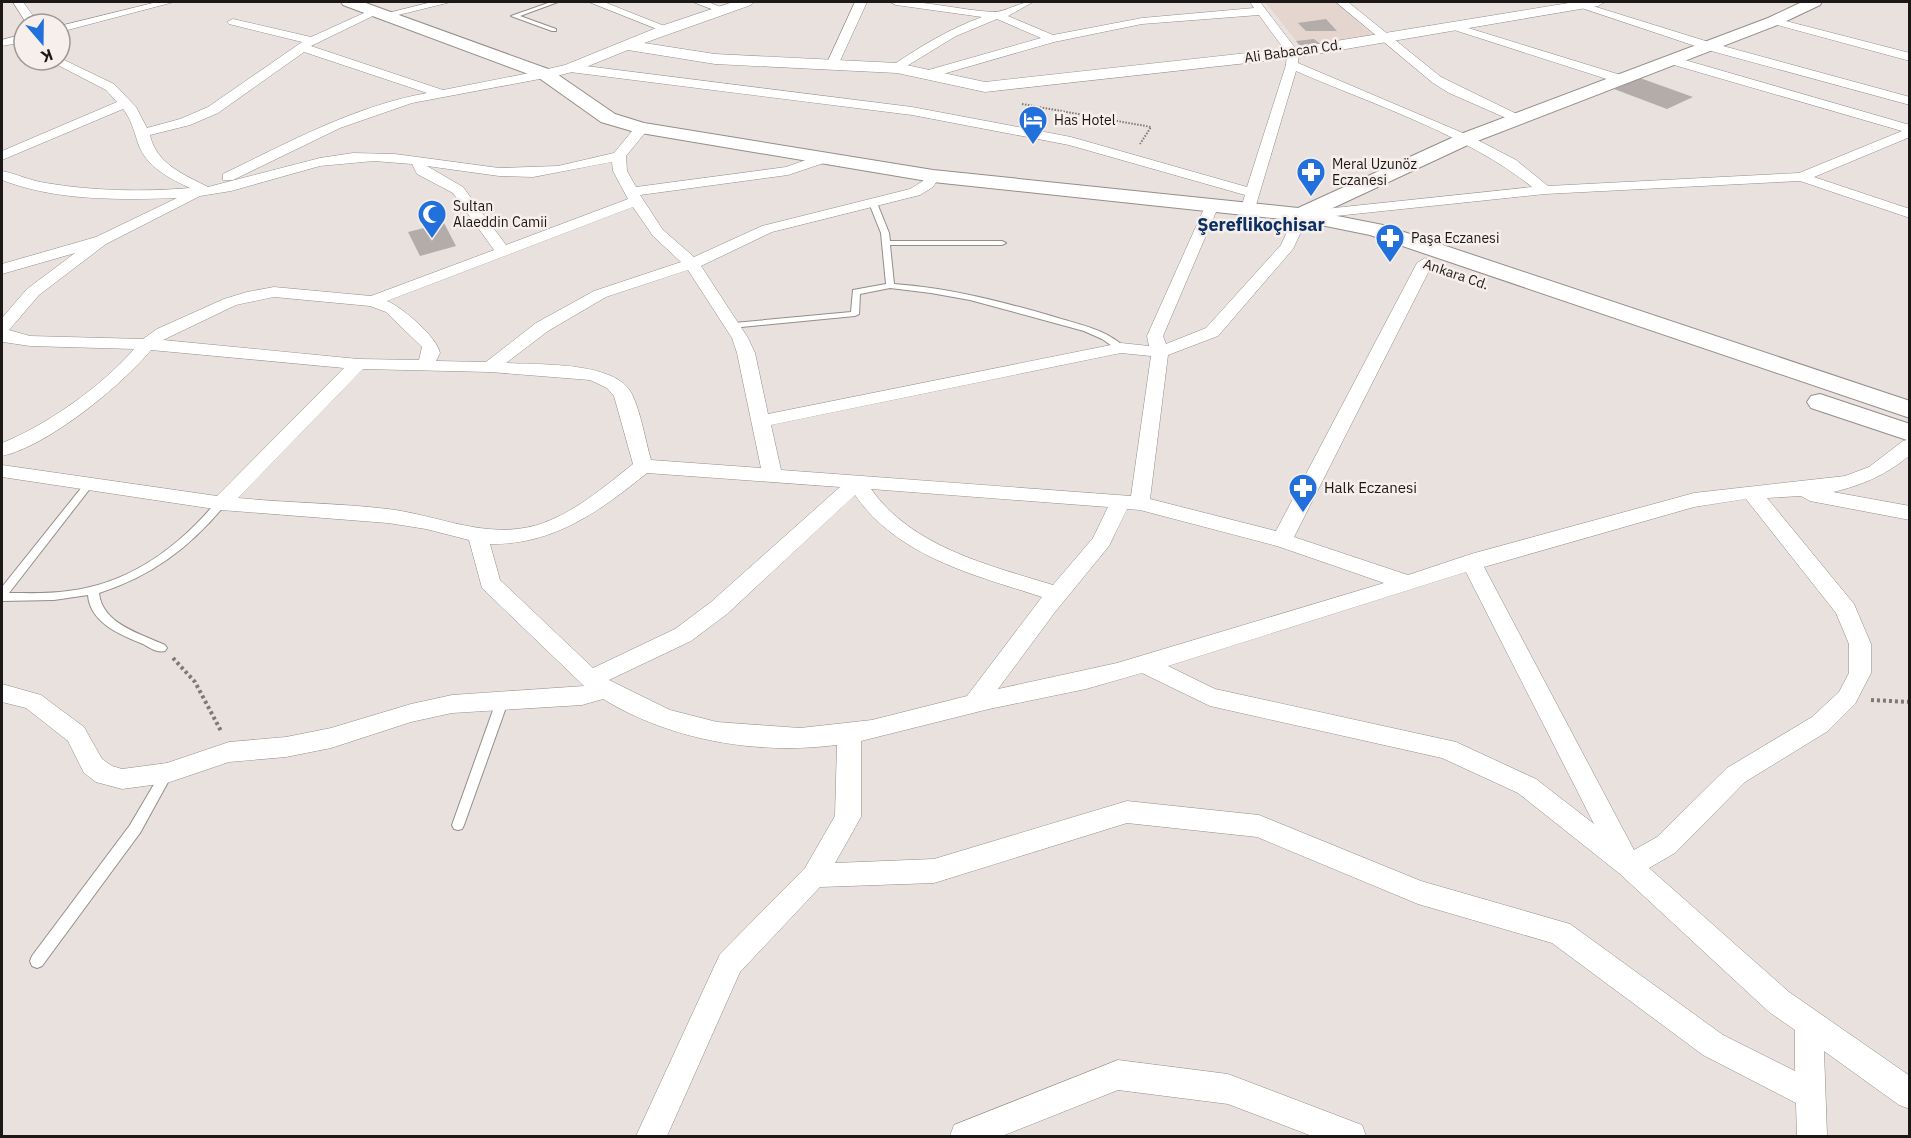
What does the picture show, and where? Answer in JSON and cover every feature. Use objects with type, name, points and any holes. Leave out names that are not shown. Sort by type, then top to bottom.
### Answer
[{"type":"main road","points":[[367,7],[545,74],[608,118],[642,128],[933,176],[1212,205],[1251,201],[1301,215],[1465,139],[1774,21],[1814,2]]},
{"type":"main road","name":"Ankara Cd.","points":[[1301,215],[1340,233],[1910,433]]},
{"type":"main road","name":"Ankara Cd.","points":[[1301,215],[1375,230],[1910,410]]},
{"type":"street","points":[[72,26],[168,2]]},
{"type":"street","points":[[143,133],[185,122],[213,110],[307,44],[367,7],[445,2]]},
{"type":"street","points":[[595,2],[666,29]]},
{"type":"street","points":[[699,2],[722,10]]},
{"type":"street","points":[[2,328],[33,292],[101,241],[335,125],[409,100],[570,68],[666,29],[746,2]]},
{"type":"street","points":[[833,63],[861,2]]},
{"type":"street","points":[[897,2],[999,16],[1052,39]]},
{"type":"street","points":[[897,68],[934,43],[1028,2]]},
{"type":"street","points":[[1342,2],[1383,38],[1453,90],[1518,118]]},
{"type":"street","name":"Ali Babacan Cd.","points":[[627,45],[715,59],[833,63],[897,68],[985,87],[1293,59],[1383,38],[1573,3],[1598,2]]},
{"type":"street","points":[[1573,3],[1708,46],[1910,101]]},
{"type":"street","points":[[929,74],[1052,39],[1142,21],[1258,6],[1293,59],[1465,139],[1511,163],[1545,190]]},
{"type":"street","points":[[1774,21],[1910,57]]},
{"type":"street","points":[[233,22],[307,44],[442,93]]},
{"type":"street","points":[[1452,26],[1620,79]]},
{"type":"street","points":[[570,68],[912,111],[1071,141],[1251,201],[1293,59]]},
{"type":"street","points":[[1671,60],[1804,96],[1910,131]]},
{"type":"street","points":[[72,69],[110,87],[125,103],[143,133],[145,144],[163,169],[204,190]]},
{"type":"street","points":[[2,156],[125,103]]},
{"type":"street","points":[[2,175],[28,184],[126,195],[223,189],[324,160],[378,156],[520,173],[573,167],[619,156],[642,128]]},
{"type":"street","points":[[762,421],[1121,348],[1160,352],[1212,332],[1288,246],[1301,215],[1545,190],[1801,177],[1910,131]]},
{"type":"street","points":[[619,156],[620,171],[633,196],[658,233],[692,264],[734,326],[746,352],[772,475]]},
{"type":"street","points":[[373,301],[633,196],[788,171],[825,158]]},
{"type":"street","points":[[417,160],[422,171],[458,190],[502,250]]},
{"type":"street","points":[[490,367],[542,327],[600,294],[692,264],[767,229],[915,192],[928,184],[933,176]]},
{"type":"street","points":[[1801,177],[1910,214]]},
{"type":"street","points":[[975,703],[1131,502],[1160,352],[1155,336],[1212,205]]},
{"type":"street","points":[[2,269],[71,247],[101,241]]},
{"type":"street","points":[[1282,540],[1425,263]]},
{"type":"street","points":[[2,450],[26,440],[75,409],[130,364],[147,344],[230,302],[253,295],[274,292],[373,301],[392,309],[430,346],[425,368]]},
{"type":"street","points":[[2,333],[9,338],[30,341],[147,344],[358,364],[580,372],[613,384],[623,394],[643,466]]},
{"type":"street","points":[[221,503],[358,364]]},
{"type":"street","points":[[478,537],[490,584],[597,685],[645,711],[698,728],[752,737],[801,738],[849,734],[975,703],[1115,673],[1471,561],[1699,498],[1829,487],[1873,474],[1910,445]]},
{"type":"street","points":[[2,471],[221,503],[413,519],[478,537],[524,535],[564,522],[587,510],[643,466],[1131,502],[1282,540],[1405,582]]},
{"type":"street","points":[[856,483],[876,511],[901,533],[972,567],[1058,594]]},
{"type":"street","points":[[2,693],[33,701],[76,734],[93,766],[105,775],[122,779],[167,773],[229,752],[286,747],[331,738],[432,708],[503,699],[582,696],[683,635],[719,608],[856,483]]},
{"type":"street","points":[[1789,490],[1910,513]]},
{"type":"street","points":[[1629,866],[1666,845],[1736,775],[1820,724],[1847,699],[1855,686],[1862,659],[1855,627],[1835,594],[1753,494]]},
{"type":"street","points":[[1471,561],[1629,866]]},
{"type":"street","points":[[1144,664],[1210,697],[1447,749],[1527,786],[1629,866],[1779,1002],[1910,1094]]},
{"type":"street","points":[[651,1137],[730,963],[814,876],[848,817],[849,734]]},
{"type":"street","points":[[814,876],[934,871],[1126,812],[1259,826],[1418,892],[1560,933],[1713,1045],[1810,1094]]},
{"type":"street","points":[[1809,1023],[1812,1137]]},
{"type":"street","points":[[965,1137],[1118,1075],[1228,1089],[1351,1137]]},
{"type":"lane","points":[[554,30],[514,16],[555,2]]},
{"type":"lane","points":[[873,203],[882,222],[890,286]]},
{"type":"lane","points":[[886,243],[1002,243]]},
{"type":"lane","points":[[734,326],[855,314],[856,292],[890,286],[940,290],[976,297],[1089,330],[1109,339],[1121,348]]},
{"type":"lane","points":[[2,596],[89,484]]},
{"type":"lane","points":[[2,596],[68,595],[93,590],[127,578],[169,556],[200,530],[221,503]]},
{"type":"lane","points":[[93,590],[93,605],[105,620],[161,648]]},
{"type":"lane","points":[[458,825],[503,699]]},
{"type":"lane","points":[[37,961],[135,829],[167,773]]},
{"type":"lane","points":[[1853,1054],[1910,1075]]},
{"type":"path","points":[[985,87],[990,98],[1151,127]]},
{"type":"path","points":[[161,648],[184,668],[195,682],[229,752]]},
{"type":"path","points":[[1847,699],[1910,702]]},
{"type":"shaded area","points":[[1265,2],[1336,2],[1374,36],[1301,47]]},
{"type":"building","points":[[1326,19],[1337,31],[1306,31],[1298,23]]},
{"type":"building","points":[[1314,39],[1320,44],[1301,47],[1296,41]]},
{"type":"building","points":[[1640,78],[1693,97],[1667,109],[1614,89]]},
{"type":"building","name":"Sultan Alaeddin Camii","points":[[444,223],[456,246],[420,256],[408,232]]},
{"type":"place","name":"Has Hotel","points":[[1033,146]]},
{"type":"place","name":"Meral Uzunöz Eczanesi","points":[[1311,198]]},
{"type":"place","name":"Sultan Alaeddin Camii","points":[[432,240]]},
{"type":"place","name":"Paşa Eczanesi","points":[[1390,264]]},
{"type":"place","name":"Halk Eczanesi","points":[[1303,514]]},
{"type":"district","name":"Şereflikoçhisar","points":[[1261,225]]}]
